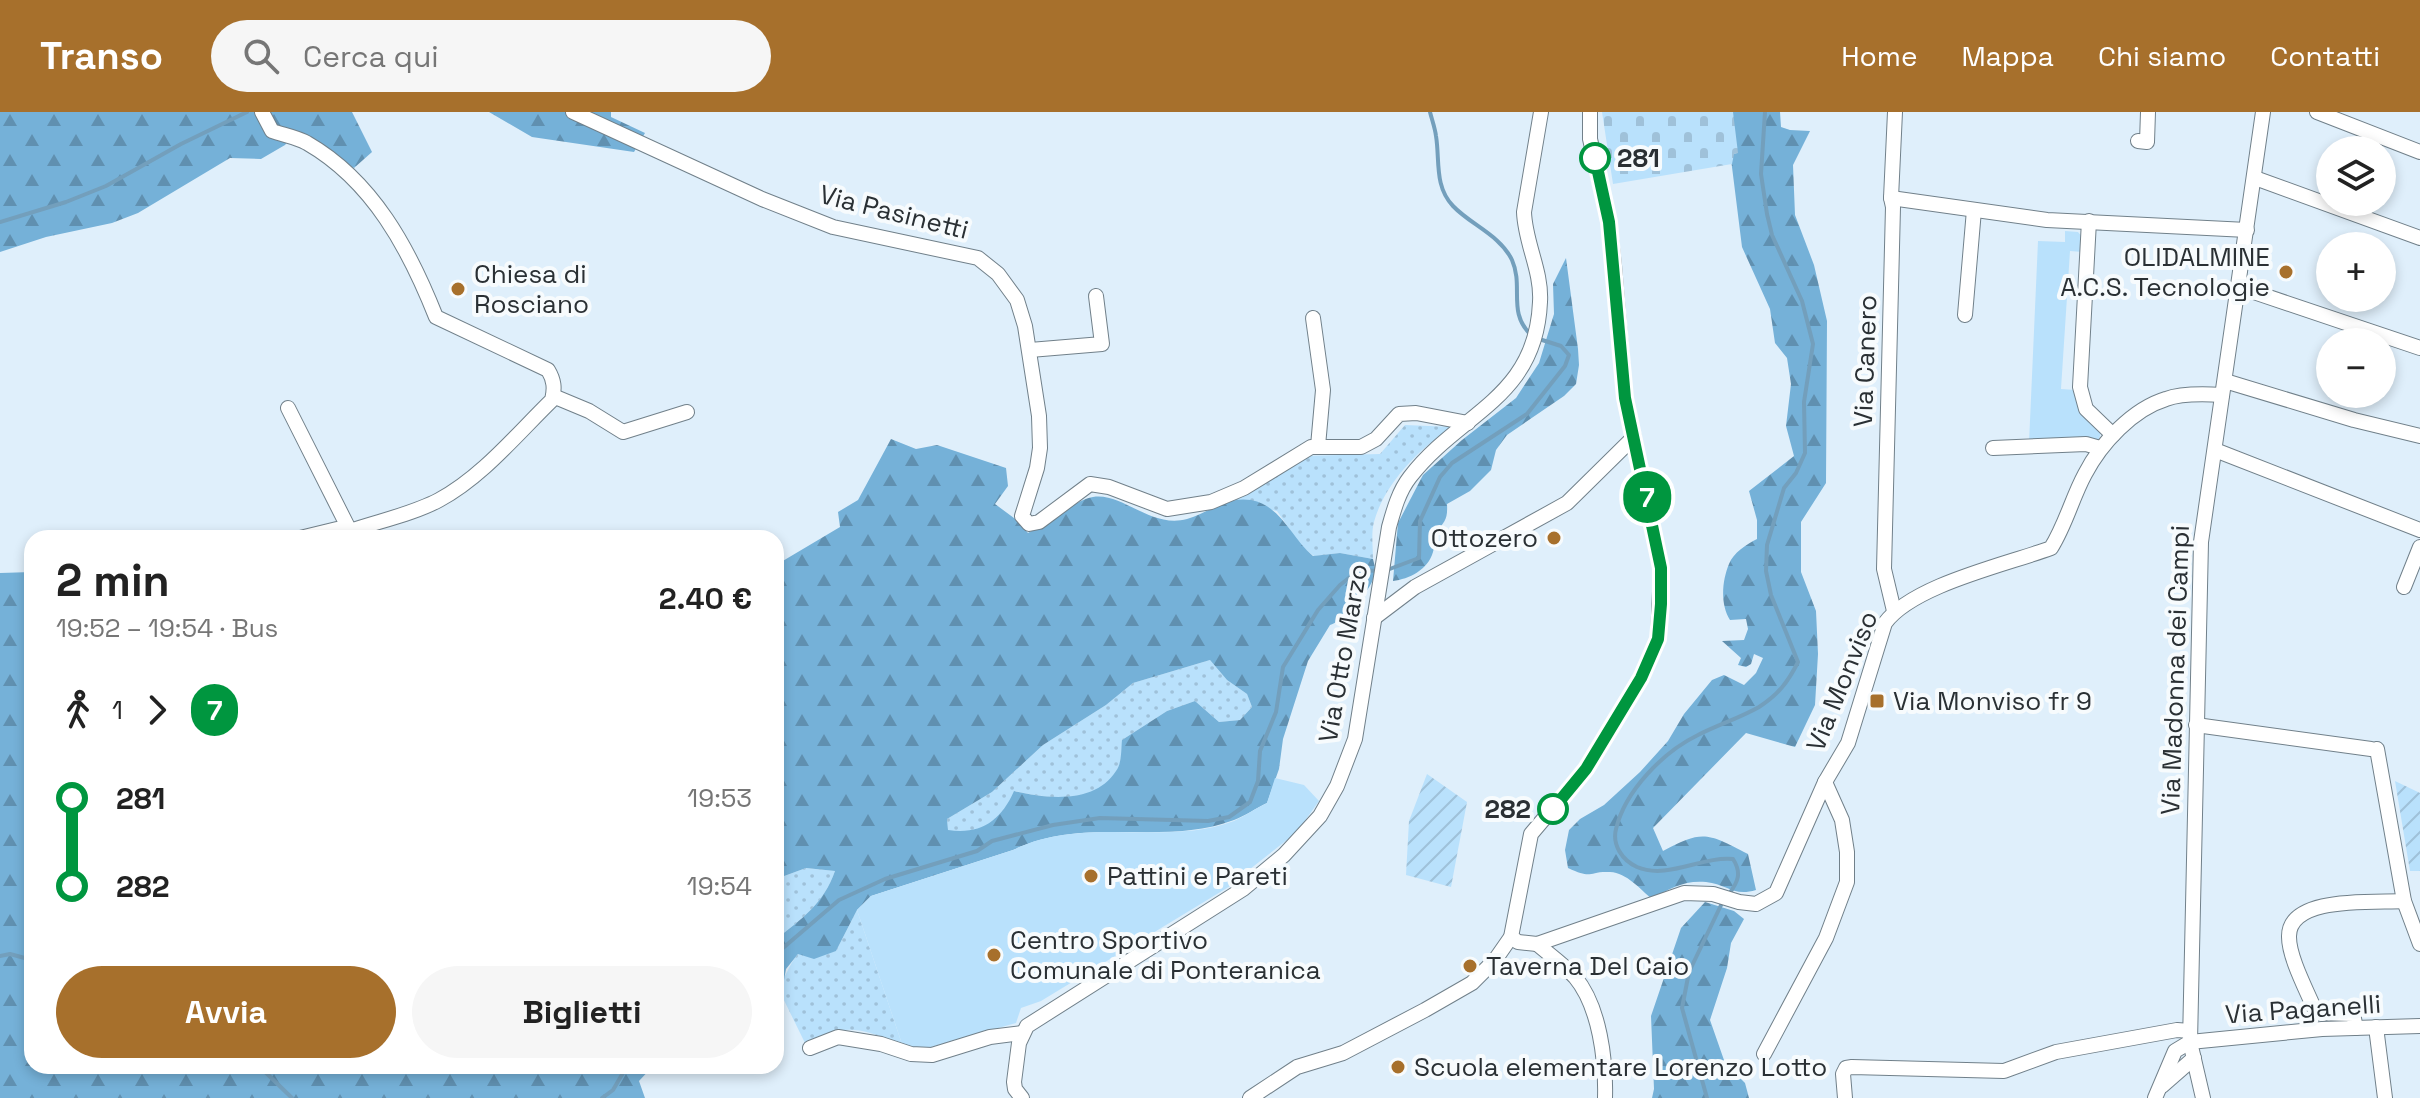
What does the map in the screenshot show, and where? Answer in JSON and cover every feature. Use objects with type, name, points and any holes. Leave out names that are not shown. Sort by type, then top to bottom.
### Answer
[{"type":"street","points":[[262,112],[272,131],[305,142],[351,176],[387,219],[418,272],[436,317],[548,370],[553,378],[552,400],[469,479],[439,500],[353,530]]},
{"type":"street","name":"Via Pasinetti","points":[[573,112],[762,199],[833,227],[978,258],[998,274],[1017,300],[1030,350],[1039,416],[1037,468],[1022,516],[1029,524],[1039,522],[1090,484],[1109,487],[1167,509],[1211,502],[1244,488],[1311,447],[1361,447],[1376,439],[1399,414],[1416,413],[1468,423]]},
{"type":"street","name":"Via Otto Marzo","points":[[1022,1033],[1033,1020],[1243,889],[1304,835],[1337,786],[1350,758],[1395,504],[1408,479],[1426,458],[1501,396],[1515,379],[1528,355],[1536,329],[1540,301],[1538,278],[1524,228],[1524,212],[1541,112]]},
{"type":"street","points":[[1250,1098],[1297,1067],[1343,1053],[1472,983],[1495,960],[1511,937],[1531,834],[1586,769],[1641,678],[1658,639],[1661,568],[1625,398],[1609,222],[1590,139],[1590,112]]},
{"type":"street","name":"Via Canero","points":[[1894,611],[1884,569],[1895,112]]},
{"type":"street","points":[[2138,141],[2147,142],[2148,112]]},
{"type":"street","name":"Via Madonna dei Campi","points":[[2203,1098],[2190,1036],[2201,542],[2263,112]]},
{"type":"street","points":[[2317,112],[2420,152]]},
{"type":"street","points":[[2255,178],[2420,238]]},
{"type":"street","points":[[1891,198],[2047,220],[2247,230]]},
{"type":"street","points":[[1965,315],[1974,210]]},
{"type":"street","points":[[2089,221],[2080,387],[2086,409],[2113,435]]},
{"type":"street","points":[[2239,287],[2420,348]]},
{"type":"street","points":[[1030,350],[1102,344],[1096,296]]},
{"type":"street","points":[[1313,318],[1323,390],[1318,446]]},
{"type":"street","points":[[2224,388],[2420,436]]},
{"type":"street","name":"Via Monviso","points":[[1537,944],[1684,893],[1713,894],[1756,904],[1776,893],[1825,782],[1848,743],[1885,623],[1894,611],[1927,590],[2051,548],[2084,475],[2100,448],[2113,435],[2139,413],[2168,398],[2224,388]]},
{"type":"street","points":[[553,396],[589,411],[623,432],[687,412]]},
{"type":"street","points":[[288,408],[349,530]]},
{"type":"street","points":[[1374,618],[1415,587],[1567,503],[1634,437]]},
{"type":"street","points":[[1993,448],[2086,444],[2100,448]]},
{"type":"street","points":[[2215,450],[2420,530]]},
{"type":"street","points":[[2404,587],[2420,547]]},
{"type":"street","points":[[1379,585],[1395,590],[1415,587]]},
{"type":"street","points":[[2196,725],[2374,749],[2404,901],[2420,944]]},
{"type":"street","points":[[1764,1054],[1826,938],[1847,882],[1847,852],[1842,820],[1825,782]]},
{"type":"street","points":[[2356,1028],[2353,1014],[2318,1013],[2314,1008],[2292,951],[2289,936],[2292,921],[2302,912],[2318,906],[2404,901]]},
{"type":"street","points":[[1511,937],[1518,942],[1537,944],[1574,976],[1584,990],[1600,1040],[1605,1098]]},
{"type":"street","name":"Via Paganelli","points":[[1845,1098],[1843,1074],[1846,1068],[1852,1067],[2004,1071],[2056,1052],[2171,1031],[2190,1036],[2420,1026]]},
{"type":"street","points":[[2376,1027],[2385,1098]]},
{"type":"street","points":[[810,1048],[838,1037],[863,1039],[911,1054],[932,1055],[990,1037],[1022,1033],[1014,1082],[1022,1098]]},
{"type":"street","points":[[2157,1094],[2175,1051],[2190,1036]]},
{"type":"street","points":[[2157,1094],[2194,1058]]},
{"type":"green space","points":[[0,112],[352,112],[372,152],[354,168],[294,134],[285,145],[261,159],[230,158],[138,213],[112,223],[46,237],[0,252]]},
{"type":"green space","points":[[489,112],[611,112],[611,117],[645,133],[634,152],[532,137]]},
{"type":"green space","points":[[1602,112],[1733,112],[1738,153],[1734,154],[1732,164],[1613,184]]},
{"type":"green space","points":[[1732,112],[1780,112],[1781,127],[1810,131],[1793,165],[1795,215],[1814,265],[1827,321],[1826,483],[1801,522],[1801,572],[1816,611],[1818,654],[1815,705],[1795,747],[1746,733],[1653,828],[1663,851],[1688,839],[1706,837],[1748,854],[1756,890],[1741,892],[1713,883],[1691,882],[1671,888],[1652,899],[1622,875],[1603,872],[1587,874],[1568,868],[1565,850],[1569,830],[1580,819],[1604,805],[1640,772],[1668,741],[1684,714],[1712,680],[1724,675],[1744,685],[1756,673],[1763,658],[1754,654],[1751,664],[1746,667],[1738,665],[1741,658],[1722,641],[1744,640],[1748,629],[1746,619],[1730,620],[1727,614],[1723,600],[1725,578],[1734,556],[1757,539],[1757,520],[1749,491],[1794,456],[1786,426],[1791,384],[1787,358],[1775,343],[1770,309],[1742,247],[1731,159],[1737,153]]},
{"type":"green space","points":[[2065,231],[2078,232],[2083,238],[2083,252],[2070,251],[2061,389],[2075,390],[2080,408],[2101,431],[2099,440],[2092,442],[2029,443],[2038,241],[2065,242]]},
{"type":"green space","points":[[1566,258],[1578,349],[1576,384],[1564,396],[1507,435],[1496,450],[1491,470],[1470,491],[1447,504],[1446,517],[1436,535],[1427,564],[1411,576],[1393,581],[1398,523],[1423,475],[1516,398],[1539,363],[1554,314],[1553,284]]},
{"type":"green space","points":[[1405,425],[1453,427],[1405,467],[1386,494],[1373,526],[1373,559],[1340,553],[1314,556],[1301,546],[1277,511],[1227,501],[1302,456],[1380,454]]},
{"type":"green space","points":[[891,439],[916,449],[937,445],[1006,468],[1008,486],[995,504],[1018,521],[1028,533],[1093,497],[1115,500],[1149,515],[1174,521],[1242,499],[1262,503],[1271,509],[1313,556],[1340,553],[1373,559],[1375,570],[1364,595],[1343,617],[1330,625],[1308,661],[1267,803],[1238,818],[1207,828],[1068,834],[1040,840],[871,896],[857,910],[836,951],[814,959],[798,954],[786,969],[784,980],[784,932],[818,901],[835,871],[806,868],[784,876],[784,560],[840,527],[838,512],[858,500]],"holes":[[[1210,660],[1227,680],[1247,694],[1252,707],[1240,720],[1219,722],[1195,701],[1167,711],[1122,740],[1118,768],[1107,782],[1096,789],[1083,794],[1055,797],[1014,791],[1003,810],[988,824],[970,830],[948,830],[947,819],[992,792],[1043,745],[1106,705],[1133,683]]]},
{"type":"green space","points":[[24,572],[24,1074],[646,1074],[639,1081],[645,1098],[0,1098],[0,573]]},
{"type":"green space","points":[[1210,660],[1227,680],[1247,694],[1252,707],[1240,720],[1219,722],[1195,701],[1167,711],[1122,740],[1119,767],[1098,789],[1071,797],[1015,791],[1003,812],[989,824],[971,831],[948,831],[947,819],[992,792],[1043,745],[1106,705],[1133,683]]},
{"type":"green space","points":[[1427,774],[1467,802],[1451,887],[1406,875],[1409,821]]},
{"type":"green space","name":"Centro Sportivo Comunale di Ponteranica","points":[[1275,778],[1304,785],[1319,801],[1297,832],[1245,873],[1245,877],[1041,1001],[1021,1008],[1016,1023],[917,1051],[902,1044],[857,910],[871,896],[1040,840],[1068,834],[1180,832],[1234,821],[1267,803]]},
{"type":"green space","points":[[2395,781],[2420,793],[2420,871],[2410,871]]},
{"type":"green space","points":[[806,868],[835,871],[818,901],[784,932],[784,876]]},
{"type":"green space","points":[[1705,902],[1734,911],[1744,919],[1731,943],[1727,968],[1710,1020],[1725,1063],[1745,1083],[1749,1098],[1652,1098],[1651,1016],[1681,928]]},
{"type":"green space","points":[[857,910],[902,1044],[854,1030],[832,1032],[805,1043],[784,1000],[784,977],[798,954],[836,951]]},
{"type":"waterway","points":[[0,222],[106,186],[247,112]]},
{"type":"waterway","points":[[1430,112],[1436,133],[1443,190],[1453,206],[1507,251],[1517,280],[1520,317],[1531,335]]},
{"type":"waterway","points":[[1729,894],[1738,877],[1733,859],[1660,871],[1648,870],[1637,867],[1623,856],[1615,835],[1628,801],[1659,762],[1685,742],[1766,702],[1782,688],[1798,662],[1771,595],[1766,571],[1767,545],[1784,488],[1796,473],[1805,453],[1804,402],[1813,344],[1802,301],[1772,235],[1767,214],[1761,174],[1765,112]]},
{"type":"waterway","points":[[1387,570],[1419,558],[1420,521],[1440,477],[1452,463],[1527,414],[1565,366],[1569,355],[1561,346],[1539,339]]},
{"type":"waterway","points":[[784,947],[839,900],[885,879],[977,851],[992,841],[1053,825],[1100,818],[1208,821],[1229,817],[1250,802],[1258,781],[1260,751],[1276,712],[1283,667],[1318,610],[1340,585],[1359,570],[1379,571]]},
{"type":"waterway","points":[[1707,1098],[1682,1008],[1689,972],[1723,901]]},
{"type":"waterway","points":[[0,956],[10,954],[24,958]]},
{"type":"waterway","points":[[267,1074],[292,1098]]},
{"type":"waterway","points":[[602,1098],[613,1090],[622,1074]]},
{"type":"bus line","name":"7","points":[[1553,809],[1586,769],[1641,678],[1658,639],[1661,604],[1661,568],[1625,398],[1609,222],[1595,158]]},
{"type":"place","name":"281","points":[[1595,158]]},
{"type":"place","name":"OLIDALMINE A.C.S. Tecnologie","points":[[2286,272]]},
{"type":"place","name":"Chiesa di Rosciano","points":[[458,289]]},
{"type":"place","name":"Ottozero","points":[[1554,538]]},
{"type":"place","name":"Via Monviso fr 9","points":[[1877,701]]},
{"type":"place","name":"282","points":[[1553,809]]},
{"type":"place","name":"Pattini e Pareti","points":[[1091,876]]},
{"type":"place","name":"Centro Sportivo Comunale di Ponteranica","points":[[994,955]]},
{"type":"place","name":"Taverna Del Caio","points":[[1470,966]]},
{"type":"place","name":"Scuola elementare Lorenzo Lotto","points":[[1398,1067]]}]
